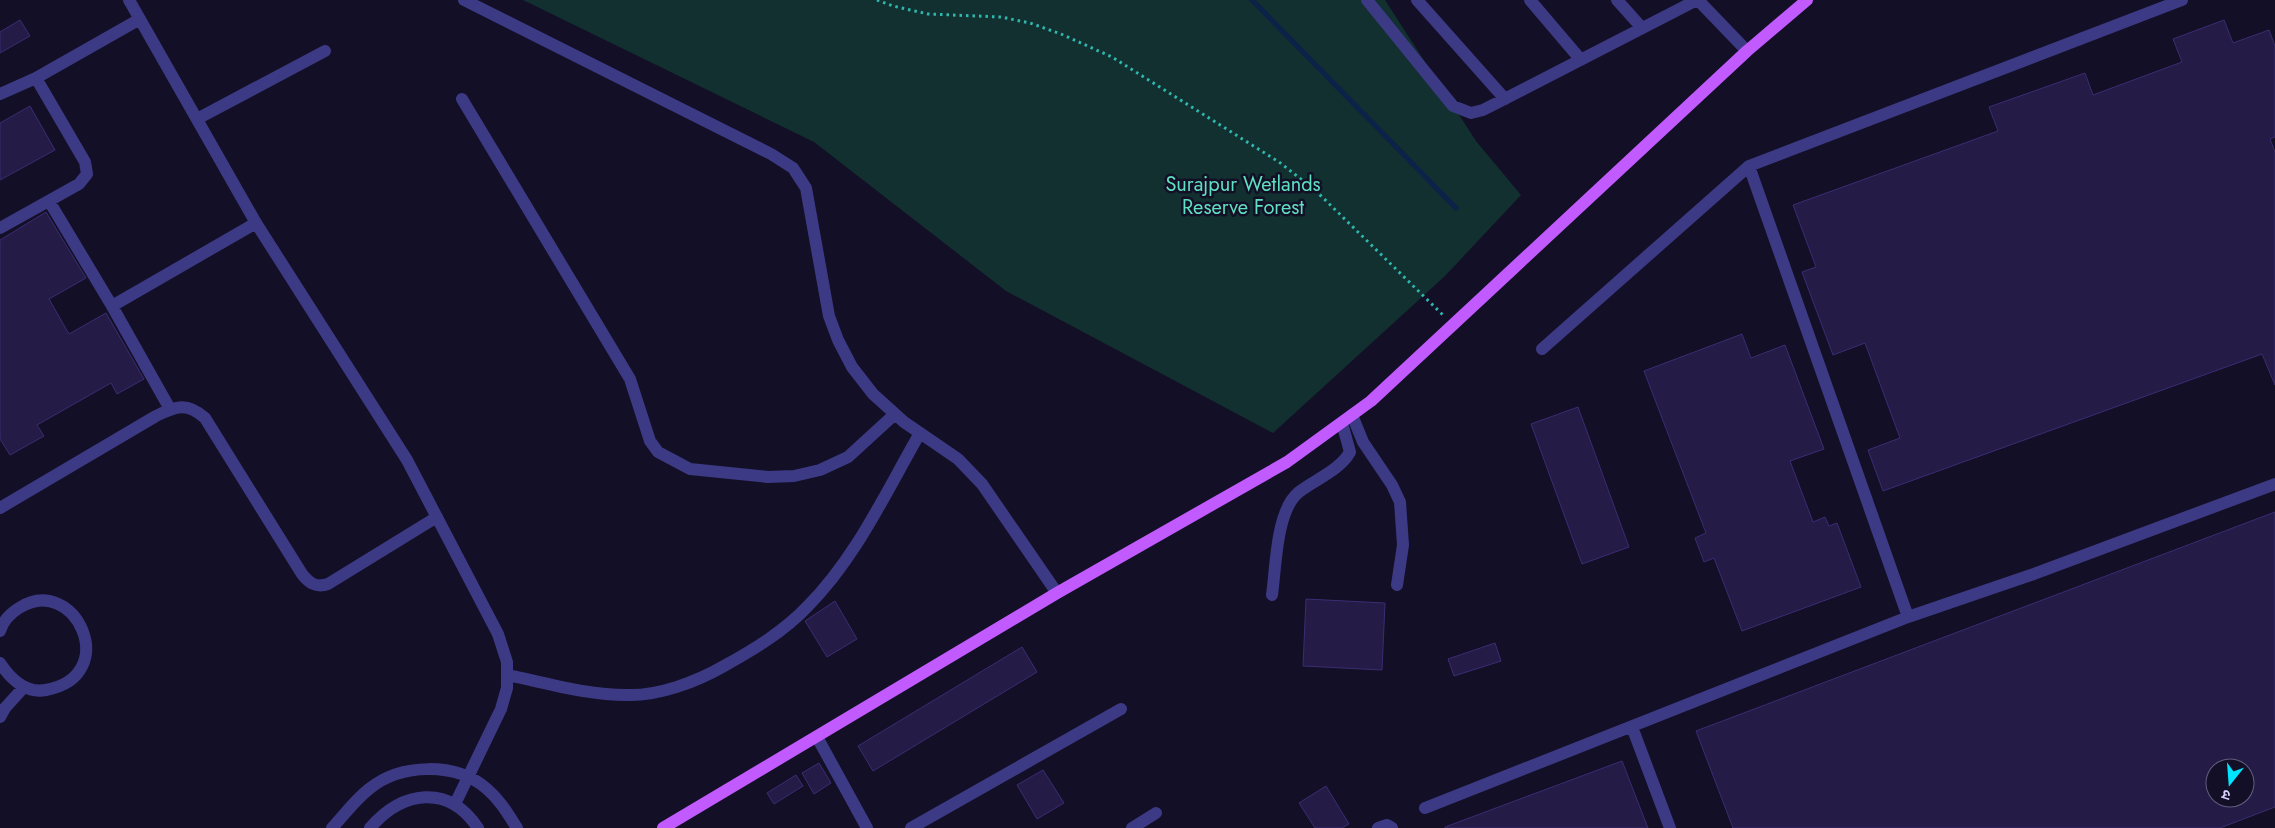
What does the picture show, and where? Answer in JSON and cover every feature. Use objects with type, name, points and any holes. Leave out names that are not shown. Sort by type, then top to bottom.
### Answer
[{"type":"main road","points":[[663,828],[1057,593],[1287,462],[1372,401],[1747,51],[1807,0]]},
{"type":"street","points":[[129,0],[256,223],[406,460],[498,634],[507,662],[507,688],[501,709],[470,777],[455,804]]},
{"type":"street","points":[[464,0],[771,154],[793,168],[806,188],[829,316],[838,340],[852,366],[873,394],[895,414],[958,460],[982,484],[1057,593]]},
{"type":"street","points":[[1368,0],[1453,106],[1471,113],[1483,110],[1698,0],[1747,51]]},
{"type":"street","points":[[1417,0],[1505,99]]},
{"type":"street","points":[[1530,0],[1581,60]]},
{"type":"street","points":[[1617,0],[1642,28]]},
{"type":"street","points":[[1542,349],[1749,166],[2182,0]]},
{"type":"street","points":[[0,94],[36,78],[140,19]]},
{"type":"street","points":[[197,119],[325,51]]},
{"type":"street","points":[[0,228],[79,184],[87,174],[85,162],[36,78]]},
{"type":"street","points":[[462,99],[630,380],[650,441],[658,452],[690,469],[768,477],[794,476],[820,470],[848,457],[895,414]]},
{"type":"street","points":[[1749,166],[1908,617]]},
{"type":"street","points":[[49,201],[112,306],[170,409]]},
{"type":"street","points":[[112,306],[256,223]]},
{"type":"street","points":[[0,508],[170,409],[186,406],[196,410],[205,418],[302,574],[314,584],[322,586],[328,584],[437,517]]},
{"type":"street","points":[[1347,419],[1392,485],[1400,502],[1403,546],[1397,585]]},
{"type":"street","points":[[1272,594],[1282,521],[1287,506],[1297,494],[1345,461],[1350,452],[1347,419]]},
{"type":"street","points":[[507,675],[576,690],[628,696],[661,690],[703,678],[740,657],[774,636],[807,608],[834,576],[850,554],[920,433]]},
{"type":"street","points":[[1425,808],[1908,617],[2034,574],[2275,484]]},
{"type":"street","points":[[0,631],[10,614],[25,604],[43,601],[60,605],[74,615],[84,630],[87,647],[84,664],[74,678],[59,688],[41,691],[24,687],[10,677],[0,663]]},
{"type":"street","points":[[0,717],[5,708],[24,687]]},
{"type":"street","points":[[912,828],[1121,709]]},
{"type":"street","points":[[1632,727],[1670,828]]},
{"type":"street","points":[[817,737],[867,828]]},
{"type":"street","points":[[332,828],[370,788],[386,778],[413,771],[438,768],[470,777],[485,787],[500,801],[517,828]]},
{"type":"street","points":[[370,828],[399,803],[427,796],[455,804],[470,817],[478,828]]},
{"type":"street","points":[[1132,828],[1156,813]]},
{"type":"street","points":[[1378,828],[1387,825],[1392,828]]},
{"type":"path","points":[[877,0],[892,6],[928,14],[1000,17],[1030,23],[1061,34],[1112,57],[1280,162],[1315,190],[1453,325]]},
{"type":"green space","name":"Surajpur Wetlands Reserve Forest","points":[[523,0],[1385,0],[1476,141],[1521,195],[1445,276],[1273,433],[1006,291],[814,142]]},
{"type":"building","points":[[20,20],[30,36],[0,53],[0,32]]},
{"type":"building","points":[[2224,20],[2233,43],[2269,30],[2275,46],[2275,137],[2270,139],[2275,152],[2275,385],[2262,354],[1883,491],[1868,450],[1900,438],[1865,343],[1833,355],[1802,272],[1816,267],[1793,205],[1998,131],[1989,107],[2085,73],[2093,95],[2182,62],[2173,39]]},
{"type":"building","points":[[30,106],[55,150],[0,180],[0,123]]},
{"type":"building","points":[[46,212],[86,278],[49,299],[69,334],[106,313],[144,379],[117,394],[111,383],[37,425],[44,436],[10,455],[0,439],[0,240]]},
{"type":"building","points":[[1742,334],[1751,358],[1785,345],[1824,449],[1790,461],[1813,522],[1825,517],[1829,526],[1837,523],[1861,587],[1742,631],[1714,558],[1704,562],[1695,538],[1706,533],[1644,371]]},
{"type":"building","points":[[1578,407],[1629,547],[1582,564],[1531,424]]},
{"type":"building","points":[[2275,512],[2275,807],[2220,828],[1733,828],[1696,731]]},
{"type":"building","points":[[1306,599],[1385,603],[1382,670],[1303,666]]},
{"type":"building","points":[[835,601],[857,639],[827,657],[805,621]]},
{"type":"building","points":[[1495,643],[1501,661],[1454,676],[1448,659]]},
{"type":"building","points":[[1022,647],[1037,672],[873,771],[858,746]]},
{"type":"building","points":[[1622,761],[1648,828],[1445,828],[1445,827]]},
{"type":"building","points":[[819,763],[831,783],[814,794],[802,773]]},
{"type":"building","points":[[1043,770],[1064,803],[1037,819],[1017,785]]},
{"type":"building","points":[[796,775],[803,786],[774,804],[767,793]]},
{"type":"building","points":[[1326,786],[1349,824],[1342,828],[1315,828],[1299,803]]},
{"type":"waterway","points":[[1252,0],[1456,208]]}]
